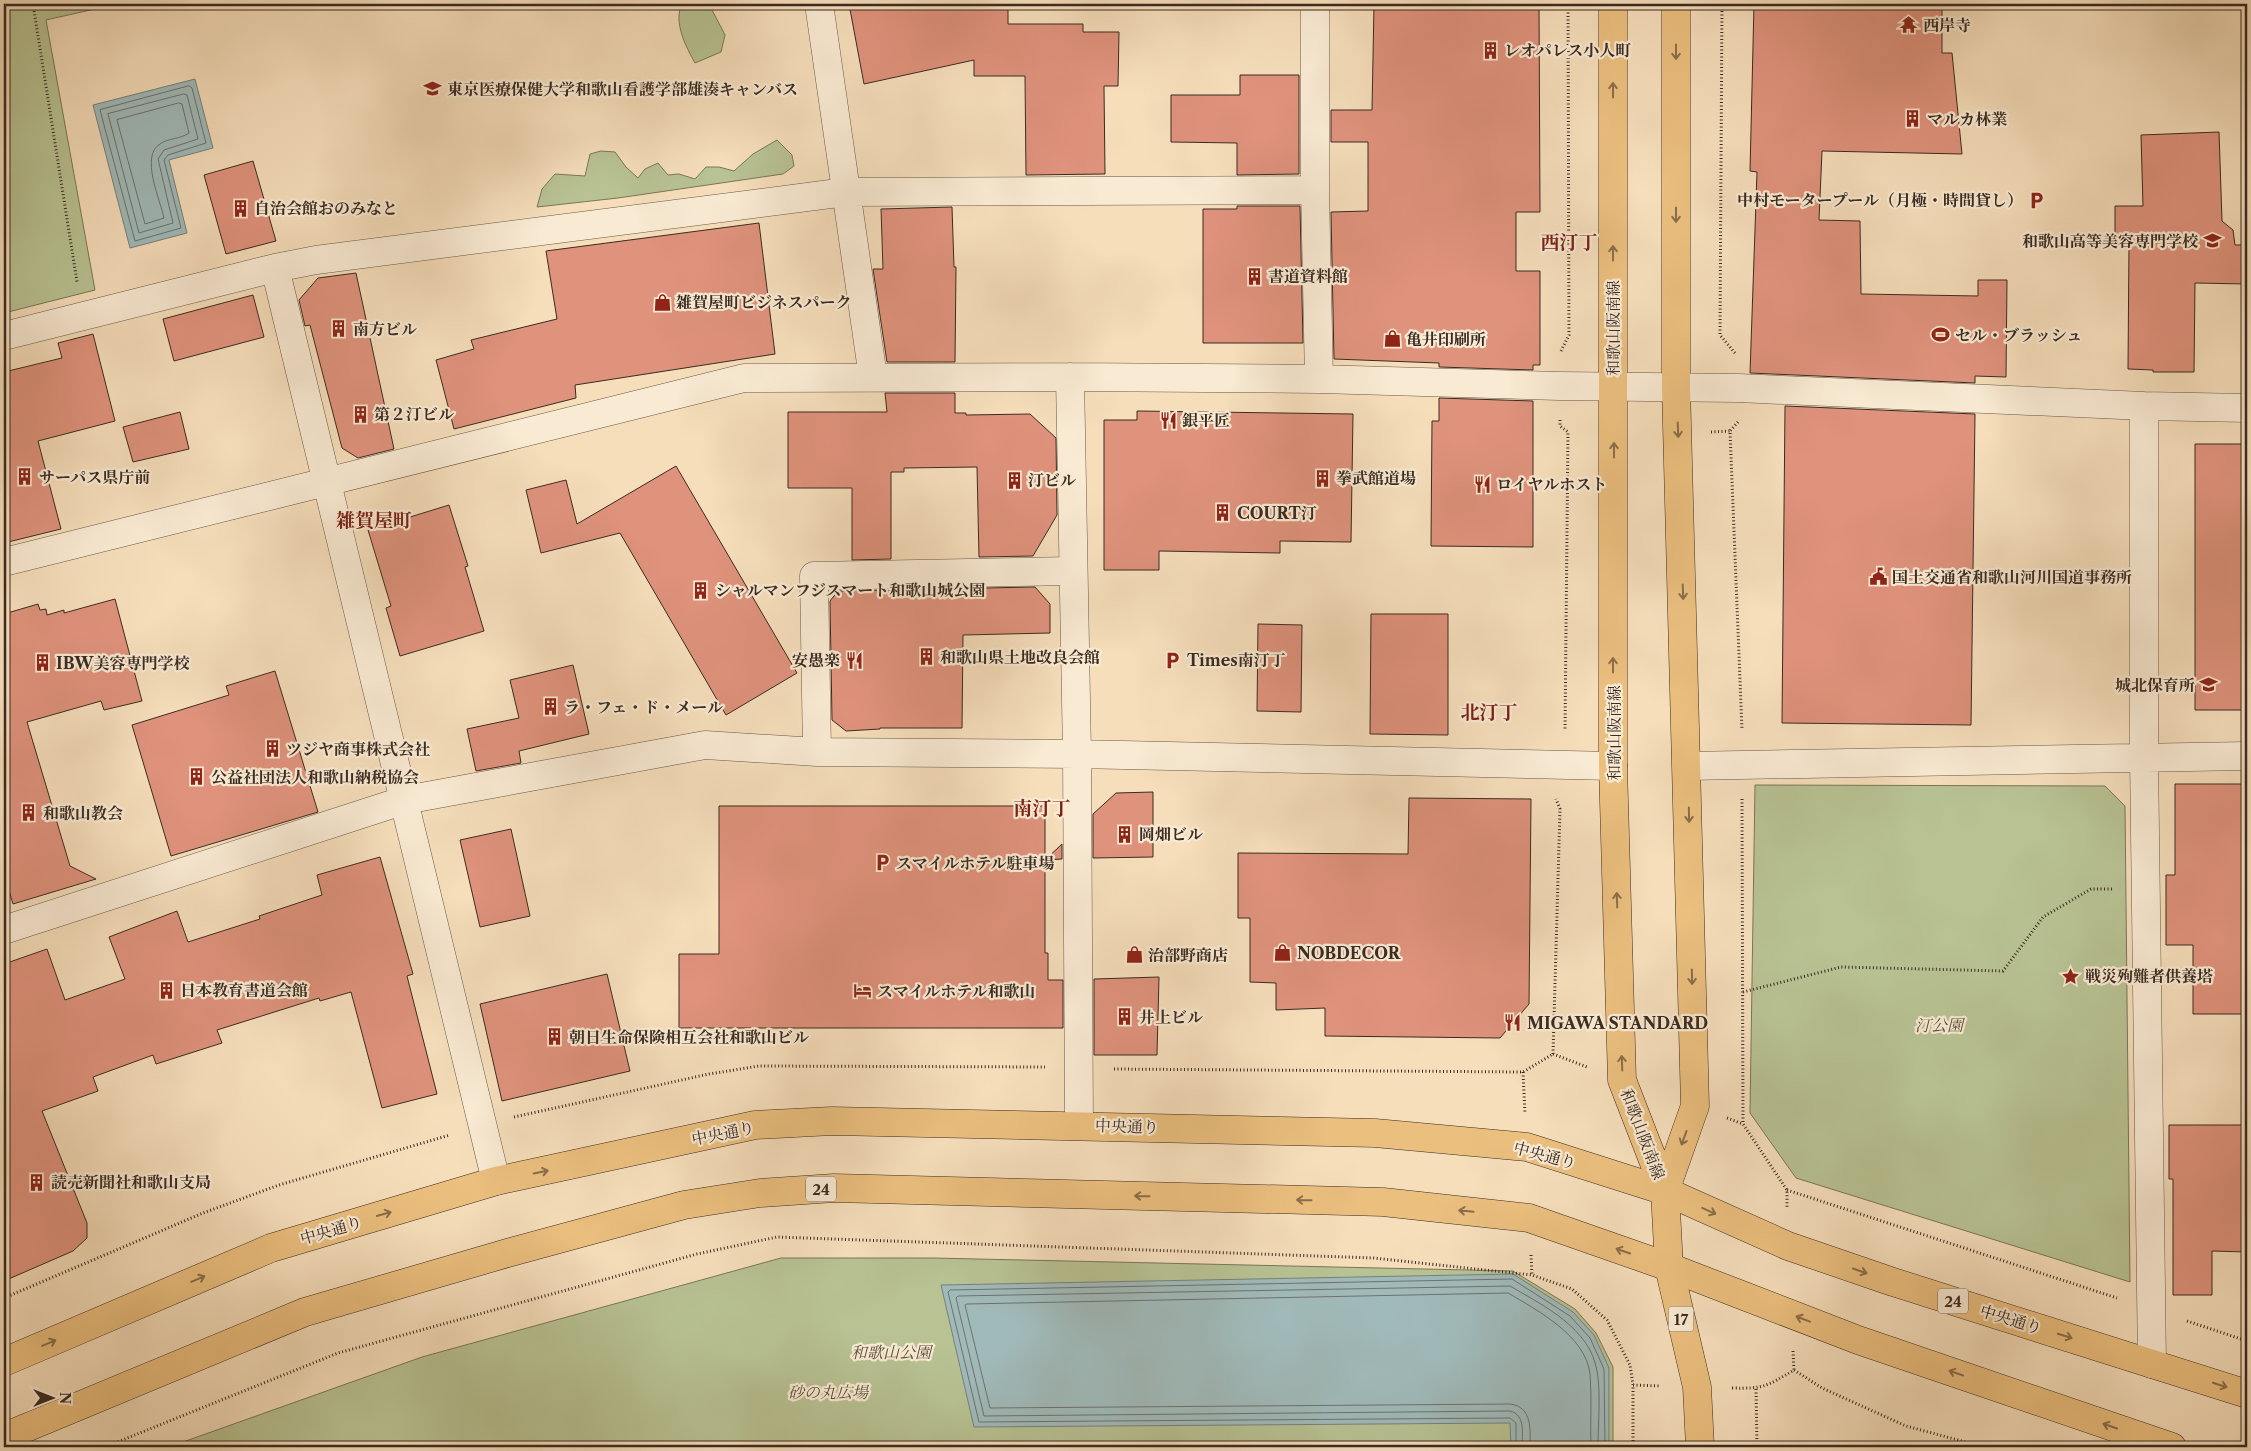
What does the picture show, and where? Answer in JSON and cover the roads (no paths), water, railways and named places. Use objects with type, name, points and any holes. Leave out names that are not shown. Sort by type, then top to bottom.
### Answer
[{"type":"main road","name":"和歌山阪南線","points":[[1614,4],[1613,766],[1622,1080],[1665,1191]]},
{"type":"main road","name":"和歌山阪南線","points":[[1665,1191],[1695,1106],[1676,387],[1676,4]]},
{"type":"main road","name":"中央通り","points":[[4,1362],[271,1248],[496,1181],[755,1125],[832,1121],[1375,1133],[1527,1147],[1665,1191],[1788,1246],[1893,1282],[2247,1394]]},
{"type":"main road","name":"24","points":[[4,1437],[305,1312],[511,1252],[684,1205],[760,1193],[834,1188],[1383,1202],[1529,1218],[1669,1267],[1858,1340],[2158,1445]]},
{"type":"main road","name":"17","points":[[1665,1191],[1669,1267],[1697,1387],[1700,1447]]},
{"type":"street","points":[[819,4],[873,377]]},
{"type":"street","points":[[1315,4],[1315,190],[1319,379]]},
{"type":"street","points":[[4,336],[275,268],[316,260],[846,192],[1315,190]]},
{"type":"street","points":[[275,268],[496,1181]]},
{"type":"street","points":[[1070,377],[1072,571],[1077,754],[1079,1125]]},
{"type":"street","points":[[4,562],[744,378],[1070,377],[1319,379],[1613,388],[1676,387],[2144,406],[2247,408]]},
{"type":"street","points":[[2144,406],[2144,757],[2152,1364]]},
{"type":"street","points":[[817,752],[814,576],[1072,571]]},
{"type":"street","points":[[4,930],[405,800],[705,745],[817,752],[1077,754],[1613,766]]},
{"type":"street","points":[[1687,766],[2247,756]]},
{"type":"water","points":[[195,79],[213,148],[169,160],[187,233],[130,248],[93,105]]},
{"type":"water","points":[[1513,1274],[1573,1312],[1594,1335],[1609,1368],[1609,1447],[1511,1447],[1510,1423],[974,1427],[941,1285]]},
{"type":"place","name":"西岸寺","points":[[1909,25]]},
{"type":"place","name":"レオパレス小人町","points":[[1490,50]]},
{"type":"place","name":"東京医療保健大学和歌山看護学部雄湊キャンバス","points":[[433,89]]},
{"type":"place","name":"マルカ林業","points":[[1913,119]]},
{"type":"place","name":"中村モータープール（月極・時間貸し）","points":[[2037,200]]},
{"type":"place","name":"自治会館おのみなと","points":[[240,208]]},
{"type":"place","name":"和歌山高等美容専門学校","points":[[2212,241]]},
{"type":"place","name":"書道資料館","points":[[1254,276]]},
{"type":"place","name":"雑賀屋町ビジネスパーク","points":[[662,302]]},
{"type":"place","name":"南方ビル","points":[[339,329]]},
{"type":"place","name":"セル・ブラッシュ","points":[[1941,335]]},
{"type":"place","name":"亀井印刷所","points":[[1392,339]]},
{"type":"place","name":"第２汀ビル","points":[[360,414]]},
{"type":"place","name":"銀平匠","points":[[1168,420]]},
{"type":"place","name":"サーパス県庁前","points":[[25,477]]},
{"type":"place","name":"拳武館道場","points":[[1322,478]]},
{"type":"place","name":"汀ビル","points":[[1014,480]]},
{"type":"place","name":"ロイヤルホスト","points":[[1482,484]]},
{"type":"place","name":"COURT汀","points":[[1223,513]]},
{"type":"place","name":"国土交通省和歌山河川国道事務所","points":[[1878,577]]},
{"type":"place","name":"シャルマンフジスマート和歌山城公園","points":[[701,590]]},
{"type":"place","name":"和歌山県土地改良会館","points":[[926,657]]},
{"type":"place","name":"安愚楽","points":[[854,660]]},
{"type":"place","name":"Times南汀丁","points":[[1173,660]]},
{"type":"place","name":"IBW美容専門学校","points":[[42,663]]},
{"type":"place","name":"城北保育所","points":[[2209,685]]},
{"type":"place","name":"ラ・フェ・ド・メール","points":[[550,707]]},
{"type":"place","name":"ツジヤ商事株式会社","points":[[272,749]]},
{"type":"place","name":"公益社団法人和歌山納税協会","points":[[197,777]]},
{"type":"place","name":"和歌山教会","points":[[29,813]]},
{"type":"place","name":"岡畑ビル","points":[[1125,834]]},
{"type":"place","name":"スマイルホテル駐車場","points":[[882,863]]},
{"type":"place","name":"NOBDECOR","points":[[1283,953]]},
{"type":"place","name":"治部野商店","points":[[1134,955]]},
{"type":"place","name":"戦災殉難者供養塔","points":[[2071,976]]},
{"type":"place","name":"日本教育書道会館","points":[[166,990]]},
{"type":"place","name":"スマイルホテル和歌山","points":[[863,991]]},
{"type":"place","name":"井上ビル","points":[[1125,1017]]},
{"type":"place","name":"MIGAWA STANDARD","points":[[1513,1023]]},
{"type":"place","name":"朝日生命保険相互会社和歌山ビル","points":[[555,1037]]},
{"type":"place","name":"読売新聞社和歌山支局","points":[[37,1182]]},
{"type":"district","name":"西汀丁","points":[[1569,242]]},
{"type":"district","name":"雑賀屋町","points":[[374,520]]},
{"type":"district","name":"北汀丁","points":[[1489,712]]},
{"type":"district","name":"南汀丁","points":[[1042,808]]},
{"type":"park label","name":"汀公園","points":[[1939,1025]]},
{"type":"park label","name":"和歌山公園","points":[[891,1352]]},
{"type":"park label","name":"砂の丸広場","points":[[828,1392]]}]
